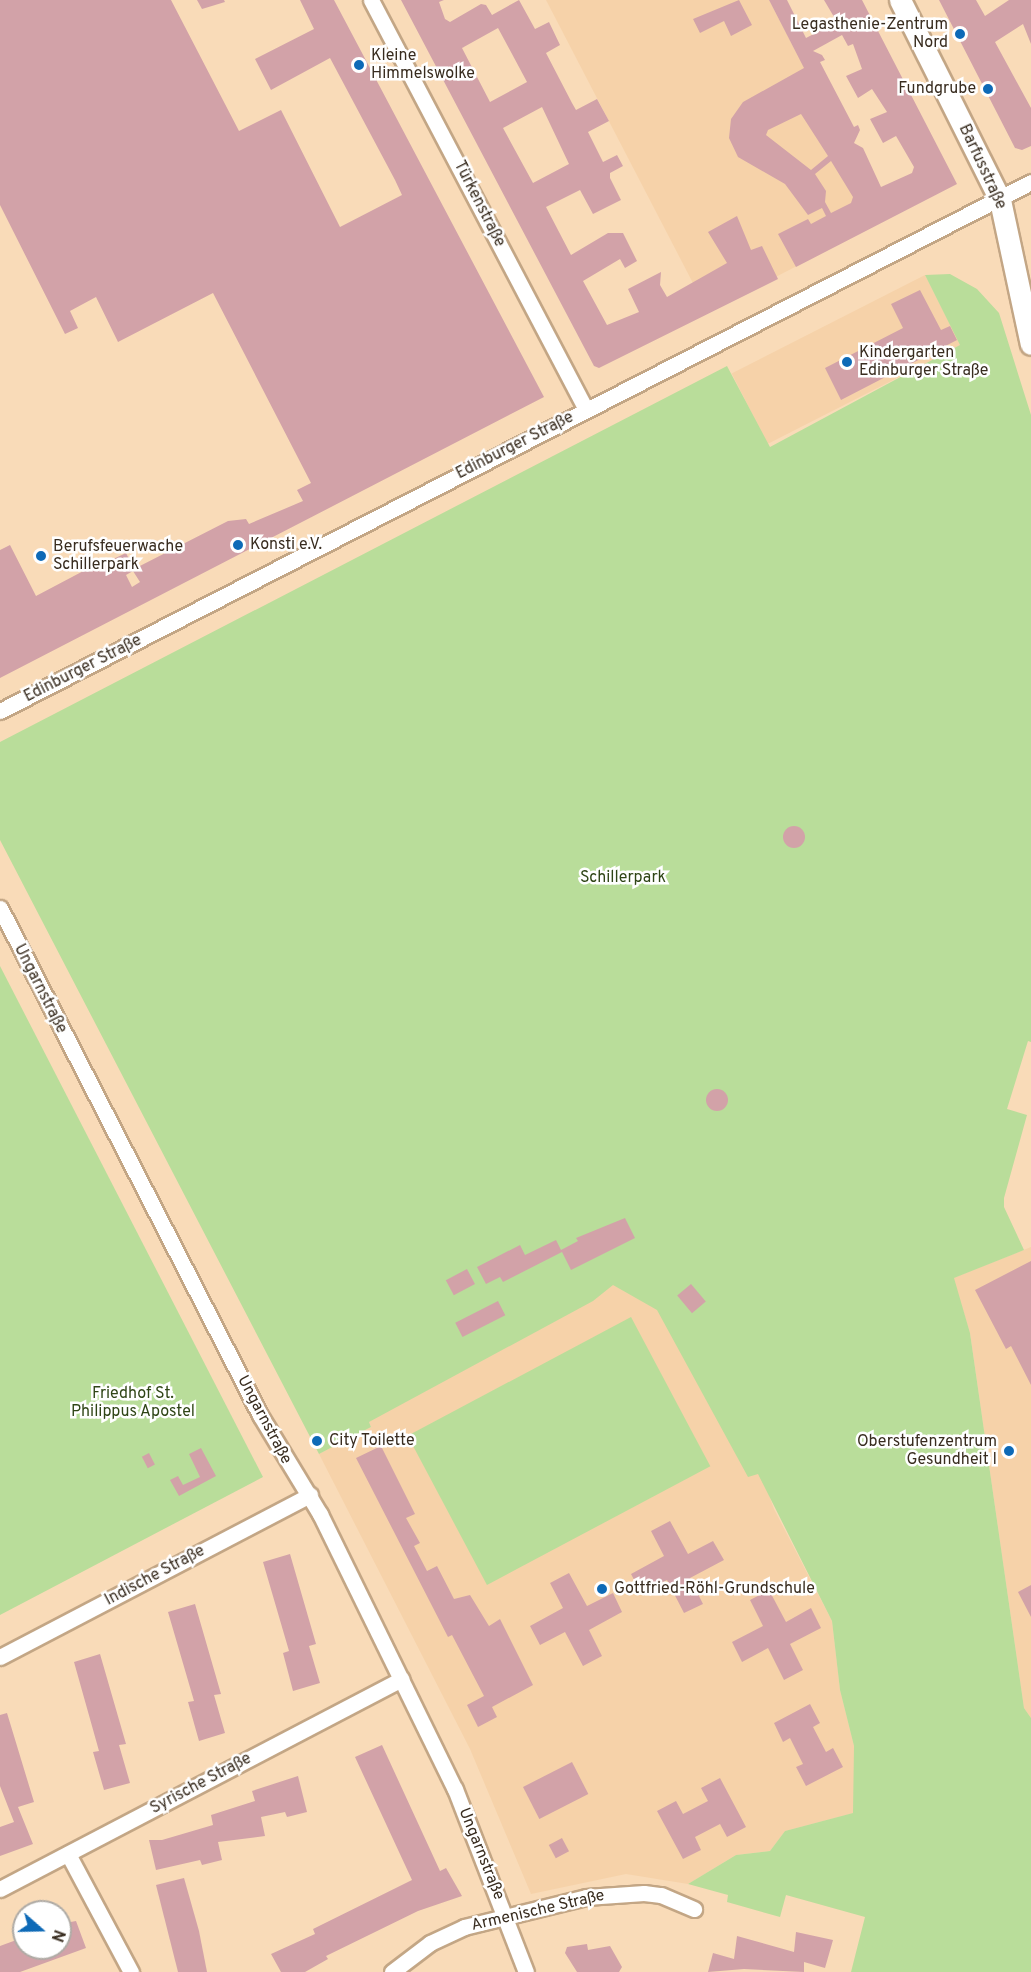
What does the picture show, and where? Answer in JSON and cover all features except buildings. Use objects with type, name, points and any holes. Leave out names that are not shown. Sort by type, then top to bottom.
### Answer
[{"type":"main road","name":"Barfusstraße","points":[[900,0],[1000,200],[1031,345]]},
{"type":"street","name":"Türkenstraße","points":[[370,0],[586,409]]},
{"type":"street","name":"Edinburger Straße","points":[[0,711],[586,409],[1000,200],[1031,182]]},
{"type":"street","name":"Ungarnstraße","points":[[0,908],[260,1415],[290,1469],[310,1495],[401,1679],[455,1789],[526,1972]]},
{"type":"street","name":"Indische Straße","points":[[0,1657],[310,1495]]},
{"type":"street","name":"Syrische Straße","points":[[0,1889],[401,1679]]},
{"type":"street","points":[[68,1854],[131,1972]]},
{"type":"street","name":"Armenische Straße","points":[[392,1972],[446,1934],[505,1915],[621,1893],[661,1895],[694,1909]]},
{"type":"shaded area","points":[[546,0],[769,0],[884,221],[708,312]]},
{"type":"shaded area","name":"Kindergarten Edinburger Straße","points":[[925,275],[961,345],[768,444],[732,374]]},
{"type":"shaded area","name":"Gottfried-Röhl-Grundschule","points":[[654,1174],[774,1509],[832,1621],[840,1690],[854,1746],[854,1813],[785,1831],[770,1851],[736,1855],[688,1884],[626,1874],[531,1894],[470,1749],[319,1454],[371,1427],[369,1422]]},
{"type":"shaded area","name":"Oberstufenzentrum Gesundheit I","points":[[1031,1247],[1031,1718],[1024,1708],[970,1333],[953,1278]]},
{"type":"green space","name":"Schillerpark","points":[[950,274],[977,289],[999,313],[1031,415],[1031,1042],[1028,1041],[1007,1109],[1027,1115],[1004,1198],[1004,1207],[1024,1250],[954,1278],[970,1333],[1024,1708],[1031,1718],[1031,1972],[851,1972],[865,1917],[786,1895],[780,1917],[727,1902],[728,1895],[688,1884],[736,1855],[770,1851],[785,1831],[853,1813],[854,1746],[840,1690],[832,1621],[758,1474],[748,1477],[657,1310],[613,1285],[593,1301],[369,1422],[371,1427],[319,1454],[0,840],[0,742],[727,366],[770,447],[960,345],[925,275]]},
{"type":"green space","name":"Friedhof St. Philippus Apostel","points":[[0,966],[263,1477],[0,1615]]},
{"type":"green space","points":[[631,1317],[710,1466],[487,1585],[408,1436]]},
{"type":"place","name":"Legasthenie-Zentrum Nord","points":[[960,34]]},
{"type":"place","name":"Kleine Himmelswolke","points":[[359,65]]},
{"type":"place","name":"Fundgrube","points":[[988,89]]},
{"type":"place","name":"Kindergarten Edinburger Straße","points":[[847,362]]},
{"type":"place","name":"Konsti e.V.","points":[[238,545]]},
{"type":"place","name":"Berufsfeuerwache Schillerpark","points":[[41,556]]},
{"type":"place","name":"City Toilette","points":[[317,1441]]},
{"type":"place","name":"Oberstufenzentrum Gesundheit I","points":[[1009,1451]]},
{"type":"place","name":"Gottfried-Röhl-Grundschule","points":[[602,1589]]}]
